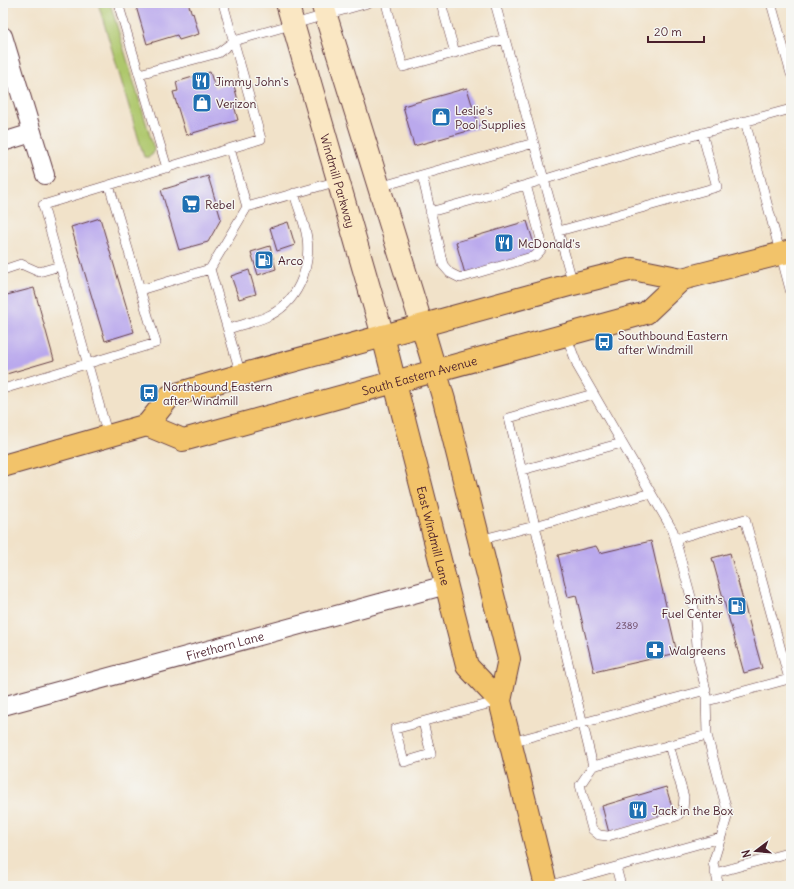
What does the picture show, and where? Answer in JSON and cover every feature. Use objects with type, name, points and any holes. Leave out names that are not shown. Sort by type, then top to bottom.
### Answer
[{"type":"main road","name":"Windmill Parkway","points":[[287,3],[339,180],[389,359]]},
{"type":"main road","points":[[324,9],[422,326]]},
{"type":"main road","name":"South Eastern Avenue","points":[[682,279],[646,313],[183,440],[147,425],[170,396],[241,375],[573,284],[633,269],[682,279],[786,252]]},
{"type":"main road","name":"East Windmill Lane","points":[[422,326],[444,400],[509,659],[500,701],[547,886]]},
{"type":"main road","name":"East Windmill Lane","points":[[389,359],[467,666],[500,701]]},
{"type":"main road","points":[[3,466],[147,425]]},
{"type":"street","points":[[3,36],[45,175]]},
{"type":"street","points":[[3,142],[32,133]]},
{"type":"street","name":"Firethorn Lane","points":[[3,706],[446,585]]},
{"type":"lane","points":[[118,3],[167,168]]},
{"type":"lane","points":[[108,436],[43,205],[261,139],[223,3]]},
{"type":"lane","points":[[139,74],[218,53],[234,41],[293,24],[324,9],[368,3]]},
{"type":"lane","points":[[386,3],[403,67],[505,39]]},
{"type":"lane","points":[[440,3],[455,53]]},
{"type":"lane","points":[[495,3],[573,284]]},
{"type":"lane","points":[[771,3],[791,74]]},
{"type":"lane","points":[[430,212],[526,185],[615,157],[791,109]]},
{"type":"lane","points":[[746,121],[786,252],[791,293]]},
{"type":"lane","points":[[559,231],[717,187],[702,133]]},
{"type":"lane","points":[[379,187],[534,143]]},
{"type":"lane","points":[[230,149],[247,207]]},
{"type":"lane","points":[[422,175],[443,266],[450,273],[460,278],[535,256],[541,250],[541,239],[526,185]]},
{"type":"lane","points":[[140,290],[210,269],[247,207],[339,180]]},
{"type":"lane","points":[[3,389],[156,343],[109,185]]},
{"type":"lane","points":[[228,329],[267,317],[282,308],[295,293],[303,277],[307,258],[306,237],[294,193]]},
{"type":"lane","points":[[3,270],[21,264],[39,272],[60,266]]},
{"type":"lane","points":[[210,269],[241,375]]},
{"type":"lane","points":[[566,335],[578,367],[673,531],[694,608],[698,658],[706,690],[707,735],[728,814],[712,863],[719,886]]},
{"type":"lane","points":[[593,394],[509,418],[593,766]]},
{"type":"lane","points":[[522,470],[622,443]]},
{"type":"lane","points":[[479,540],[535,526],[651,493]]},
{"type":"lane","points":[[675,539],[745,518],[789,679],[707,701]]},
{"type":"lane","points":[[510,742],[706,690]]},
{"type":"lane","points":[[423,722],[431,754],[404,762],[395,729],[500,701]]},
{"type":"lane","points":[[669,745],[684,797],[683,810],[677,816],[608,836],[599,835],[592,829],[580,784],[593,766],[669,745],[707,735]]},
{"type":"lane","points":[[547,886],[720,838]]},
{"type":"lane","points":[[715,873],[791,852]]},
{"type":"lane","points":[[616,867],[621,886]]},
{"type":"green space","points":[[98,3],[110,3],[154,149],[153,154],[149,157],[144,157]]},
{"type":"building","points":[[135,3],[188,3],[192,14],[193,13],[199,34],[179,40],[177,35],[147,44]]},
{"type":"building","points":[[210,72],[215,88],[233,82],[239,104],[234,105],[238,120],[186,135],[173,92],[178,91],[176,82]]},
{"type":"building","name":"Leslie's Pool Supplies","points":[[467,88],[479,128],[414,146],[403,106]]},
{"type":"building","name":"Rebel","points":[[208,176],[221,219],[208,242],[179,250],[161,190]]},
{"type":"building","points":[[100,218],[134,332],[105,341],[71,227]]},
{"type":"building","points":[[527,221],[537,254],[465,274],[456,242]]},
{"type":"building","points":[[288,222],[295,245],[277,251],[270,228]]},
{"type":"building","name":"Arco","points":[[270,246],[276,269],[258,275],[251,252]]},
{"type":"building","points":[[249,270],[256,294],[239,299],[231,276]]},
{"type":"building","points":[[34,288],[54,360],[3,375],[3,296]]},
{"type":"building","name":"Walgreens","points":[[651,541],[677,653],[594,672],[576,595],[568,597],[558,555],[596,546],[600,553]]},
{"type":"building","points":[[730,553],[762,668],[744,673],[712,558]]},
{"type":"building","name":"Jack in the Box","points":[[666,787],[674,814],[609,833],[602,806]]},
{"type":"place","name":"Jimmy John's","points":[[201,81]]},
{"type":"place","name":"Verizon","points":[[202,103]]},
{"type":"place","name":"Leslie's Pool Supplies","points":[[441,117]]},
{"type":"place","name":"Rebel","points":[[191,204]]},
{"type":"place","name":"McDonald's","points":[[504,243]]},
{"type":"place","name":"Arco","points":[[264,260]]},
{"type":"place","name":"Southbound Eastern after Windmill","points":[[604,342]]},
{"type":"place","name":"Northbound Eastern after Windmill","points":[[149,393]]},
{"type":"place","name":"Smith's Fuel Center","points":[[737,606]]},
{"type":"place","name":"Walgreens","points":[[655,650]]},
{"type":"place","name":"Jack in the Box","points":[[638,810]]}]
